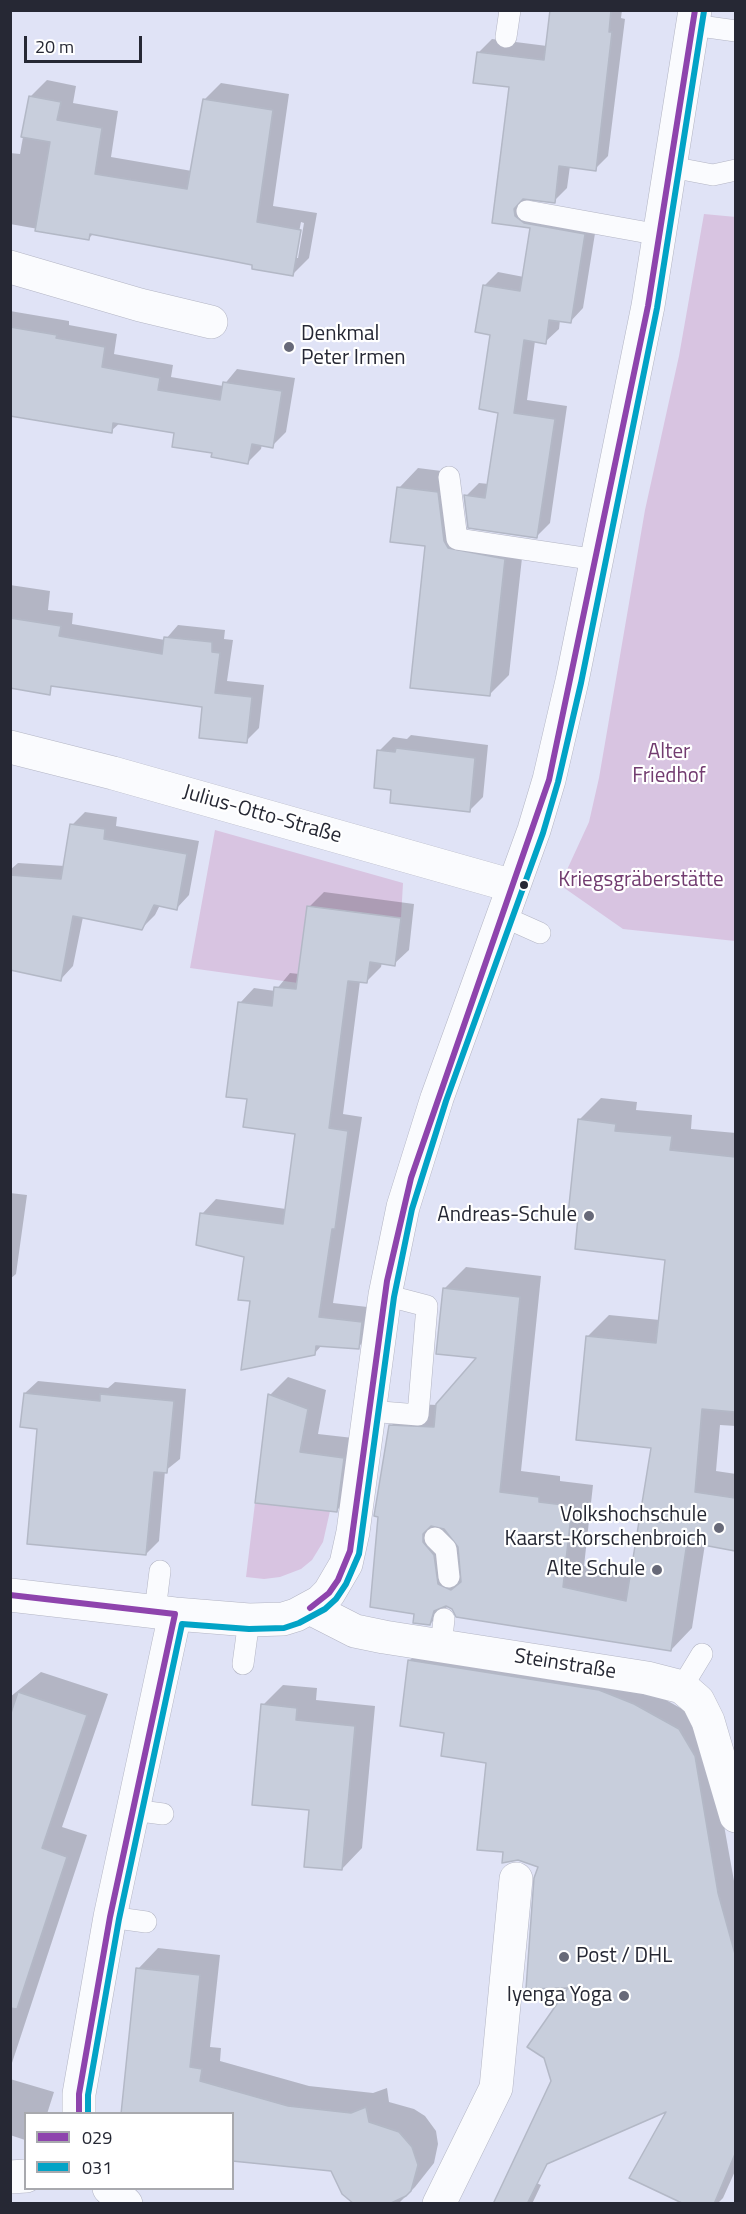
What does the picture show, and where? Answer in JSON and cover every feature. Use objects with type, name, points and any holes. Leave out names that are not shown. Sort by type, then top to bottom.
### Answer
[{"type":"street","points":[[10,1595],[249,1620],[284,1619],[310,1608],[329,1593],[346,1564],[353,1532],[385,1295],[398,1231],[417,1160],[549,780],[597,560],[660,235],[694,18]]},
{"type":"street","points":[[10,267],[140,305],[211,322]]},
{"type":"street","name":"Julius-Otto-Straße","points":[[10,747],[113,773],[513,886]]},
{"type":"street","name":"Steinstraße","points":[[310,1608],[355,1631],[442,1633],[682,1687]]},
{"type":"street","points":[[79,2112],[80,2086],[110,1917],[148,1812],[165,1612]]},
{"type":"street","points":[[682,1687],[698,1701],[708,1721],[735,1816]]},
{"type":"street","points":[[439,2204],[496,2088],[516,1879]]},
{"type":"street","points":[[111,2190],[126,2204]]},
{"type":"lane","points":[[506,38],[510,10]]},
{"type":"lane","points":[[694,18],[735,31]]},
{"type":"lane","points":[[671,167],[713,176],[735,170]]},
{"type":"lane","points":[[527,211],[660,235]]},
{"type":"lane","points":[[449,477],[457,539],[597,560]]},
{"type":"lane","points":[[502,916],[540,933]]},
{"type":"lane","points":[[369,1411],[418,1414],[426,1306],[385,1295]]},
{"type":"lane","points":[[435,1538],[446,1549],[449,1577]]},
{"type":"lane","points":[[160,1571],[165,1612]]},
{"type":"lane","points":[[243,1664],[249,1620]]},
{"type":"lane","points":[[682,1687],[702,1654]]},
{"type":"lane","points":[[110,1917],[146,1922]]},
{"type":"green space","name":"Alter Friedhof","points":[[704,214],[736,217],[735,941],[623,929],[560,885],[589,822],[599,778],[645,510],[679,356]]},
{"type":"green space","points":[[215,830],[403,883],[401,918],[298,983],[190,968]]},
{"type":"green space","points":[[255,1503],[330,1511],[323,1542],[312,1560],[301,1569],[280,1577],[264,1579],[246,1577]]},
{"type":"building","points":[[550,10],[611,10],[609,32],[612,32],[596,171],[559,166],[555,203],[523,199],[514,209],[515,216],[524,223],[585,234],[571,323],[549,320],[546,344],[524,340],[514,413],[555,419],[537,538],[468,528],[464,495],[485,498],[498,413],[479,409],[490,335],[475,332],[483,285],[520,291],[530,228],[492,223],[509,87],[473,83],[477,52],[544,60]]},
{"type":"building","points":[[29,96],[61,102],[57,120],[102,128],[95,174],[187,189],[203,99],[273,110],[257,222],[301,230],[293,276],[252,269],[252,265],[90,234],[89,240],[35,231],[50,142],[21,137]]},
{"type":"building","points":[[10,327],[57,335],[56,338],[105,347],[102,367],[160,378],[158,390],[220,400],[223,382],[282,391],[273,448],[252,444],[248,464],[211,457],[212,453],[172,447],[174,433],[113,423],[112,433],[10,416]]},
{"type":"building","points":[[397,487],[438,492],[444,541],[448,548],[505,559],[490,696],[410,688],[425,546],[390,542]]},
{"type":"building","points":[[10,618],[61,626],[59,636],[162,654],[164,637],[212,642],[212,652],[220,653],[215,693],[252,697],[247,743],[199,738],[202,707],[51,686],[50,695],[10,688]]},
{"type":"building","points":[[396,748],[475,758],[470,812],[390,803],[391,790],[374,788],[377,750],[395,752]]},
{"type":"building","points":[[70,824],[105,829],[104,839],[187,854],[177,910],[154,905],[142,930],[73,916],[61,981],[10,970],[10,875],[61,879]]},
{"type":"building","points":[[307,906],[401,918],[395,966],[370,962],[367,983],[348,981],[329,1128],[348,1131],[335,1229],[332,1229],[319,1317],[362,1322],[359,1349],[316,1346],[315,1355],[241,1370],[250,1301],[238,1300],[244,1257],[196,1245],[200,1213],[283,1224],[295,1134],[243,1127],[247,1099],[226,1097],[238,1002],[272,1006],[274,987],[296,989]]},
{"type":"building","points":[[578,1119],[616,1124],[615,1131],[672,1136],[670,1150],[735,1157],[735,1412],[702,1409],[695,1492],[735,1498],[735,1551],[687,1542],[671,1651],[456,1617],[452,1609],[446,1606],[434,1611],[430,1625],[413,1623],[414,1614],[370,1607],[378,1517],[374,1516],[389,1425],[434,1427],[436,1404],[476,1358],[436,1354],[443,1288],[520,1297],[500,1492],[539,1497],[539,1502],[572,1506],[563,1587],[626,1601],[651,1448],[576,1440],[586,1336],[656,1343],[665,1260],[575,1249],[578,1217],[568,1215]],"holes":[[[431,1526],[444,1529],[458,1547],[461,1582],[451,1590],[438,1584],[434,1555],[423,1542],[423,1534]]]},
{"type":"building","points":[[24,1393],[100,1401],[100,1394],[174,1401],[167,1473],[154,1472],[146,1555],[27,1544],[37,1429],[20,1427]]},
{"type":"building","points":[[268,1394],[308,1409],[300,1452],[344,1458],[337,1512],[255,1503]]},
{"type":"building","points":[[408,1660],[599,1690],[634,1704],[679,1729],[695,1756],[718,1893],[735,1954],[735,2154],[714,2204],[684,2204],[629,2178],[666,2112],[547,2164],[527,2204],[493,2204],[551,2081],[544,2058],[527,2047],[568,1988],[526,1989],[534,1878],[538,1867],[518,1860],[502,1863],[503,1852],[477,1850],[486,1763],[441,1756],[444,1733],[400,1726]]},
{"type":"building","points":[[18,1692],[87,1715],[42,1848],[67,1857],[17,2009],[10,2008],[10,1716]]},
{"type":"building","points":[[261,1704],[297,1708],[296,1720],[355,1726],[342,1870],[304,1867],[309,1810],[252,1805]]},
{"type":"building","points":[[136,1968],[200,1975],[190,2067],[202,2069],[200,2081],[288,2106],[351,2113],[366,2107],[369,2122],[399,2132],[412,2147],[418,2165],[411,2191],[406,2196],[389,2204],[354,2204],[342,2194],[331,2171],[234,2161],[234,2112],[121,2112]]},
{"type":"transit line","name":"029","points":[[310,1608],[329,1593],[338,1580],[350,1551],[387,1281],[411,1178],[549,780],[648,306],[695,10]]},
{"type":"transit line","name":"031","points":[[88,2112],[88,2095],[119,1919],[182,1624],[249,1629],[284,1628],[299,1623],[325,1609],[336,1599],[346,1584],[359,1554],[394,1297],[412,1209],[446,1101],[543,833],[558,782],[581,683],[657,308],[704,11]]},
{"type":"transit line","name":"029","points":[[10,1595],[175,1614],[110,1917],[79,2094],[79,2112]]},
{"type":"place","name":"Denkmal Peter Irmen","points":[[289,347]]},
{"type":"place","name":"Andreas-Schule","points":[[589,1216]]},
{"type":"place","name":"Volkshochschule Kaarst-Korschenbroich","points":[[719,1528]]},
{"type":"place","name":"Alte Schule","points":[[657,1570]]},
{"type":"place","name":"Post / DHL","points":[[564,1957]]},
{"type":"place","name":"Iyenga Yoga","points":[[624,1996]]},
{"type":"park label","name":"Kriegsgräberstätte","points":[[641,881]]}]
